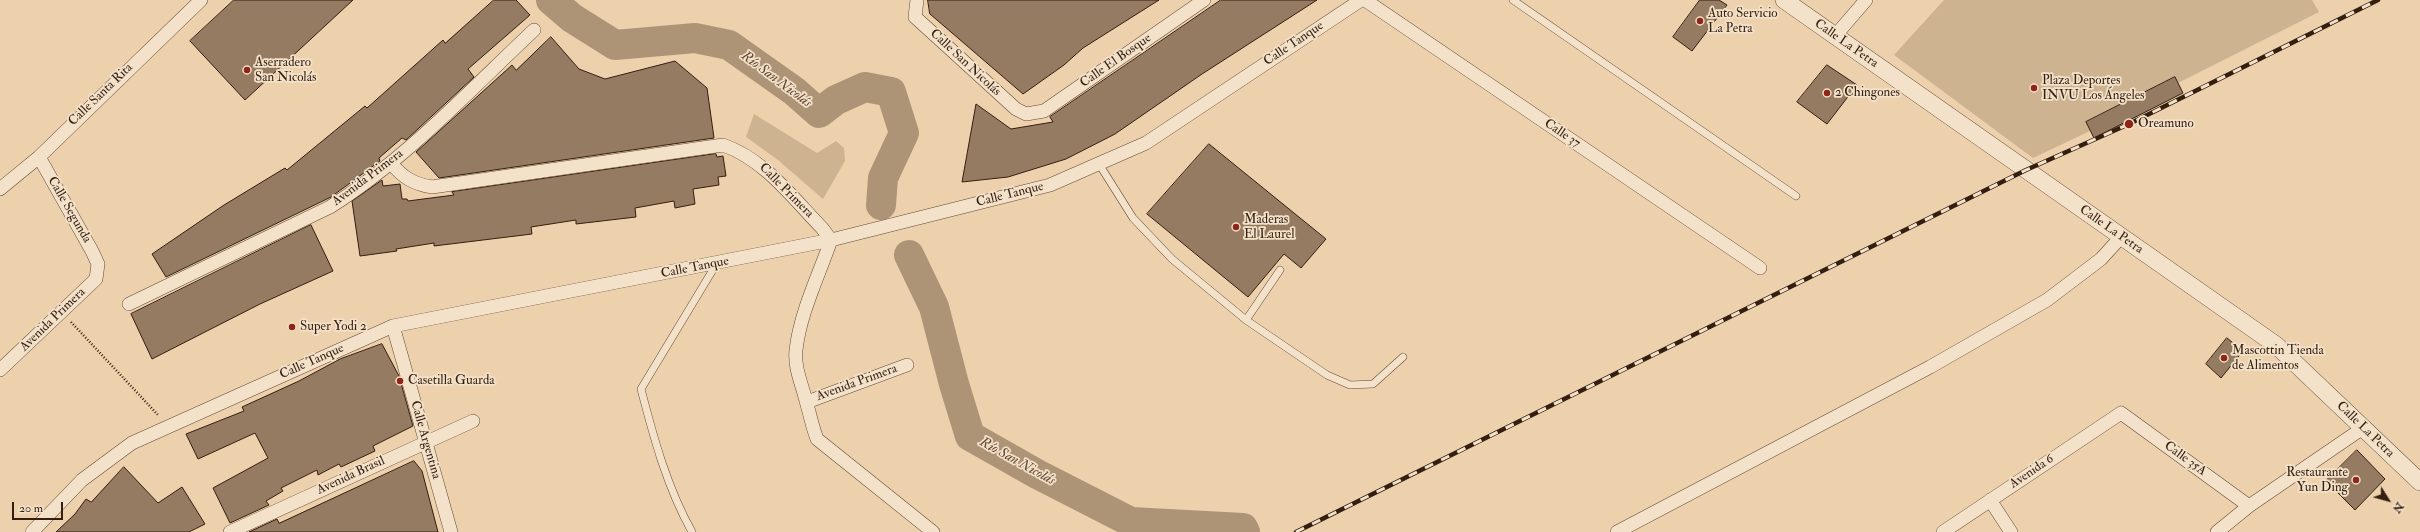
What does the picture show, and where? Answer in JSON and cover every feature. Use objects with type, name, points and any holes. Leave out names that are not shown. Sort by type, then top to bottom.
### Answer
[{"type":"street","name":"Calle Santa Rita","points":[[0,189],[38,157],[201,0]]},
{"type":"street","name":"Calle El Bosque","points":[[1026,114],[1044,111],[1204,0]]},
{"type":"street","name":"Calle Tanque","points":[[32,532],[82,480],[132,443],[393,326],[831,240],[1050,185],[1146,143],[1361,0]]},
{"type":"street","name":"Calle 37","points":[[1365,0],[1760,268]]},
{"type":"street","name":"Calle La Petra","points":[[1784,0],[2276,345],[2420,482]]},
{"type":"street","points":[[1835,36],[1866,0]]},
{"type":"street","name":"Calle San Nicolás","points":[[915,3],[915,17],[1016,110],[1026,114]]},
{"type":"street","name":"Avenida Primera","points":[[130,304],[330,207],[354,192],[391,163],[534,30]]},
{"type":"street","name":"Calle Primera","points":[[391,163],[399,173],[414,184],[432,187],[723,145],[741,151],[758,162],[822,228],[831,240]]},
{"type":"street","name":"Calle Segunda","points":[[38,157],[98,264]]},
{"type":"street","points":[[1617,532],[1930,367],[2040,304],[2101,259],[2121,237]]},
{"type":"street","points":[[831,240],[800,328],[795,352],[797,374],[807,402],[810,422],[817,439],[933,532]]},
{"type":"street","name":"Avenida Primera","points":[[0,370],[62,313],[96,279],[98,264]]},
{"type":"street","name":"Calle Argentina","points":[[393,326],[451,532]]},
{"type":"street","name":"Avenida Primera","points":[[807,402],[908,365]]},
{"type":"street","name":"Avenida 6","points":[[1943,532],[2121,413]]},
{"type":"street","name":"Calle 35A","points":[[2121,413],[2249,506]]},
{"type":"street","name":"Avenida Brasil","points":[[230,532],[472,421]]},
{"type":"street","points":[[2217,532],[2249,506],[2363,428]]},
{"type":"street","points":[[1990,500],[2011,532]]},
{"type":"lane","points":[[1513,0],[1796,196]]},
{"type":"lane","points":[[1099,164],[1133,218],[1172,259],[1246,320],[1327,376],[1350,385],[1373,384],[1403,357]]},
{"type":"lane","points":[[692,532],[680,510],[656,447],[641,389],[718,263]]},
{"type":"lane","points":[[1246,320],[1280,270]]},
{"type":"path","points":[[62,313],[169,426]]},
{"type":"shaded area","points":[[1944,0],[2312,0],[2319,12],[2178,83],[2175,78],[2086,122],[2090,131],[2033,158],[1894,55]]},
{"type":"shaded area","points":[[754,114],[817,153],[836,141],[844,148],[845,161],[823,199],[778,160],[746,137]]},
{"type":"building","name":"Aserradero San Nicolás","points":[[234,0],[353,0],[245,100],[190,41]]},
{"type":"building","points":[[494,0],[516,0],[530,15],[468,69],[474,77],[406,140],[402,138],[379,158],[380,161],[331,197],[166,277],[152,254],[224,205],[285,168],[287,170],[365,106],[367,108],[443,40],[445,43]]},
{"type":"building","points":[[928,0],[1159,0],[1083,48],[1064,65],[1023,94],[930,14]]},
{"type":"building","points":[[1221,0],[1317,0],[1202,74],[1115,134],[1066,159],[1008,177],[962,182],[976,104],[1011,129],[1053,122],[1050,117]]},
{"type":"building","name":"Auto Servicio La Petra","points":[[1700,0],[1719,0],[1727,5],[1692,51],[1673,37]]},
{"type":"building","points":[[551,37],[579,69],[605,79],[675,61],[707,88],[714,138],[439,178],[416,152],[512,65],[516,70]]},
{"type":"building","name":"2 Chingones","points":[[1827,65],[1857,85],[1827,124],[1797,102]]},
{"type":"building","points":[[2175,77],[2183,93],[2094,138],[2086,122]]},
{"type":"building","name":"Maderas El Laurel","points":[[1209,144],[1326,239],[1301,268],[1284,254],[1248,297],[1147,214]]},
{"type":"building","points":[[716,154],[717,157],[723,156],[726,176],[718,177],[719,185],[693,189],[695,204],[675,208],[674,201],[635,208],[636,217],[576,224],[576,220],[531,227],[532,234],[434,246],[434,243],[396,249],[397,251],[360,256],[352,201],[382,180],[383,186],[400,184],[402,199],[407,199],[408,201],[454,195],[452,192]]},
{"type":"building","points":[[311,225],[333,271],[260,304],[152,359],[131,314]]},
{"type":"building","name":"Mascottin Tienda de Alimentos","points":[[2227,338],[2243,351],[2221,378],[2206,364]]},
{"type":"building","points":[[382,344],[399,376],[413,426],[373,446],[375,451],[341,467],[339,464],[318,475],[317,470],[281,488],[283,491],[266,501],[269,505],[230,523],[213,488],[268,458],[255,433],[198,459],[186,434],[244,411],[242,407],[299,381],[340,359]]},
{"type":"building","name":"Restaurante Yun Ding","points":[[2357,450],[2385,479],[2355,510],[2326,481]]},
{"type":"building","points":[[414,461],[422,471],[438,532],[249,532],[277,519],[279,523]]},
{"type":"building","points":[[124,467],[158,503],[182,487],[205,524],[189,532],[56,532],[75,514],[86,499],[91,502]]},
{"type":"waterway","name":"Río San Nicolás","points":[[551,0],[572,18],[615,45],[695,38],[729,45],[794,91],[819,113],[836,100],[865,87],[891,92],[904,133],[883,178],[881,205]]},
{"type":"waterway","name":"Río San Nicolás","points":[[909,255],[934,307],[954,384],[970,436],[1037,474],[1131,522],[1243,528],[1245,532]]},
{"type":"railway","points":[[1296,532],[2026,170],[2129,124],[2378,0]]},
{"type":"place","name":"Auto Servicio La Petra","points":[[1700,21]]},
{"type":"place","name":"Aserradero San Nicolás","points":[[247,70]]},
{"type":"place","name":"Plaza Deportes INVU Los Ángeles","points":[[2034,88]]},
{"type":"place","name":"2 Chingones","points":[[1827,93]]},
{"type":"place","name":"Oreamuno","points":[[2129,124]]},
{"type":"place","name":"Maderas El Laurel","points":[[1236,227]]},
{"type":"place","name":"Super Yodi 2","points":[[292,327]]},
{"type":"place","name":"Mascottin Tienda de Alimentos","points":[[2224,358]]},
{"type":"place","name":"Casetilla Guarda","points":[[400,381]]},
{"type":"place","name":"Restaurante Yun Ding","points":[[2356,480]]}]
